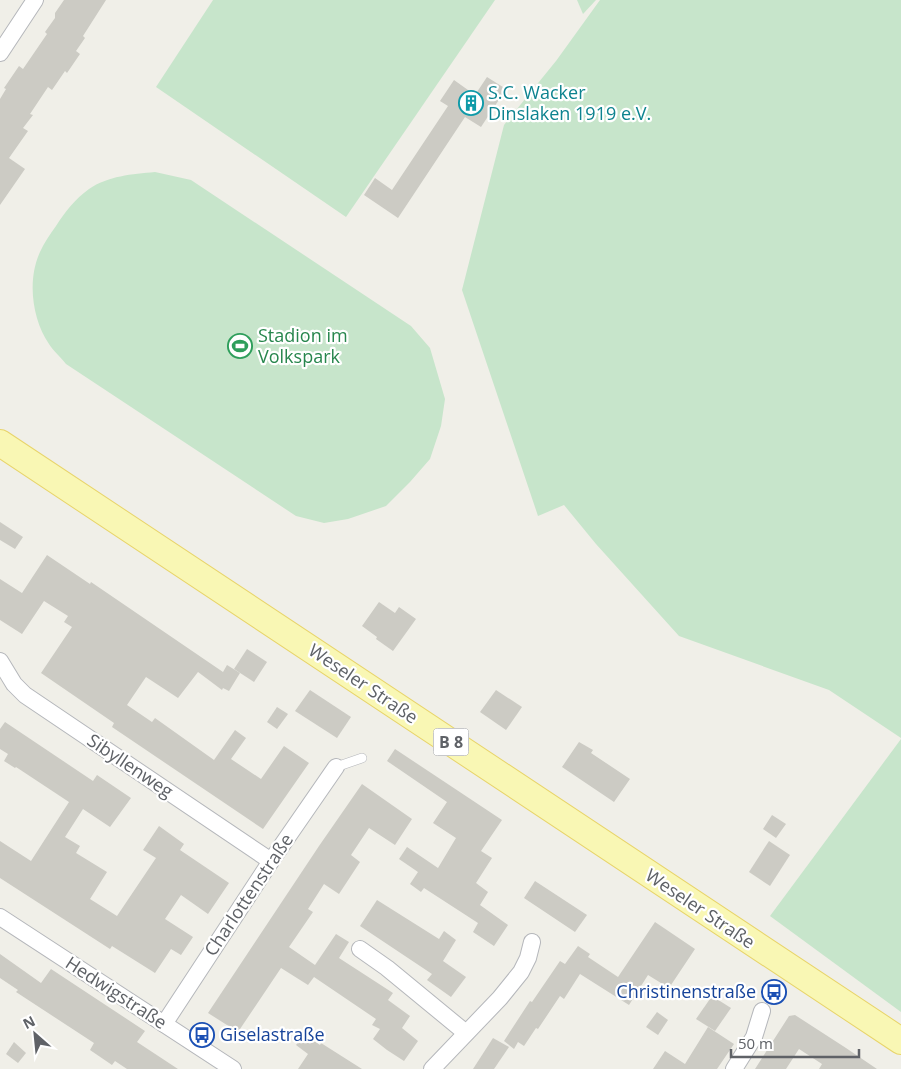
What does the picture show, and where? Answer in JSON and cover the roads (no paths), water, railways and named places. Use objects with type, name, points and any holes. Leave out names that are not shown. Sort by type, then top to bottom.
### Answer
[{"type":"main road","name":"Weseler Straße","points":[[0,443],[901,1042]]},
{"type":"street","points":[[0,53],[35,0]]},
{"type":"street","name":"Sibyllenweg","points":[[0,661],[14,684],[25,695],[271,861]]},
{"type":"street","name":"Charlottenstraße","points":[[164,1024],[336,766]]},
{"type":"street","name":"Hedwigstraße","points":[[0,917],[233,1069]]},
{"type":"street","points":[[432,1069],[500,998],[521,972],[528,958],[532,942]]},
{"type":"street","points":[[360,950],[387,968],[466,1032]]},
{"type":"street","points":[[734,1069],[754,1037],[762,1011]]},
{"type":"lane","points":[[336,766],[362,758]]},
{"type":"place","name":"S.C. Wacker Dinslaken 1919 e.V.","points":[[471,103]]},
{"type":"place","name":"Stadion im Volkspark","points":[[240,346]]},
{"type":"place","name":"Christinenstraße","points":[[774,992]]},
{"type":"place","name":"Giselastraße","points":[[202,1035]]}]
